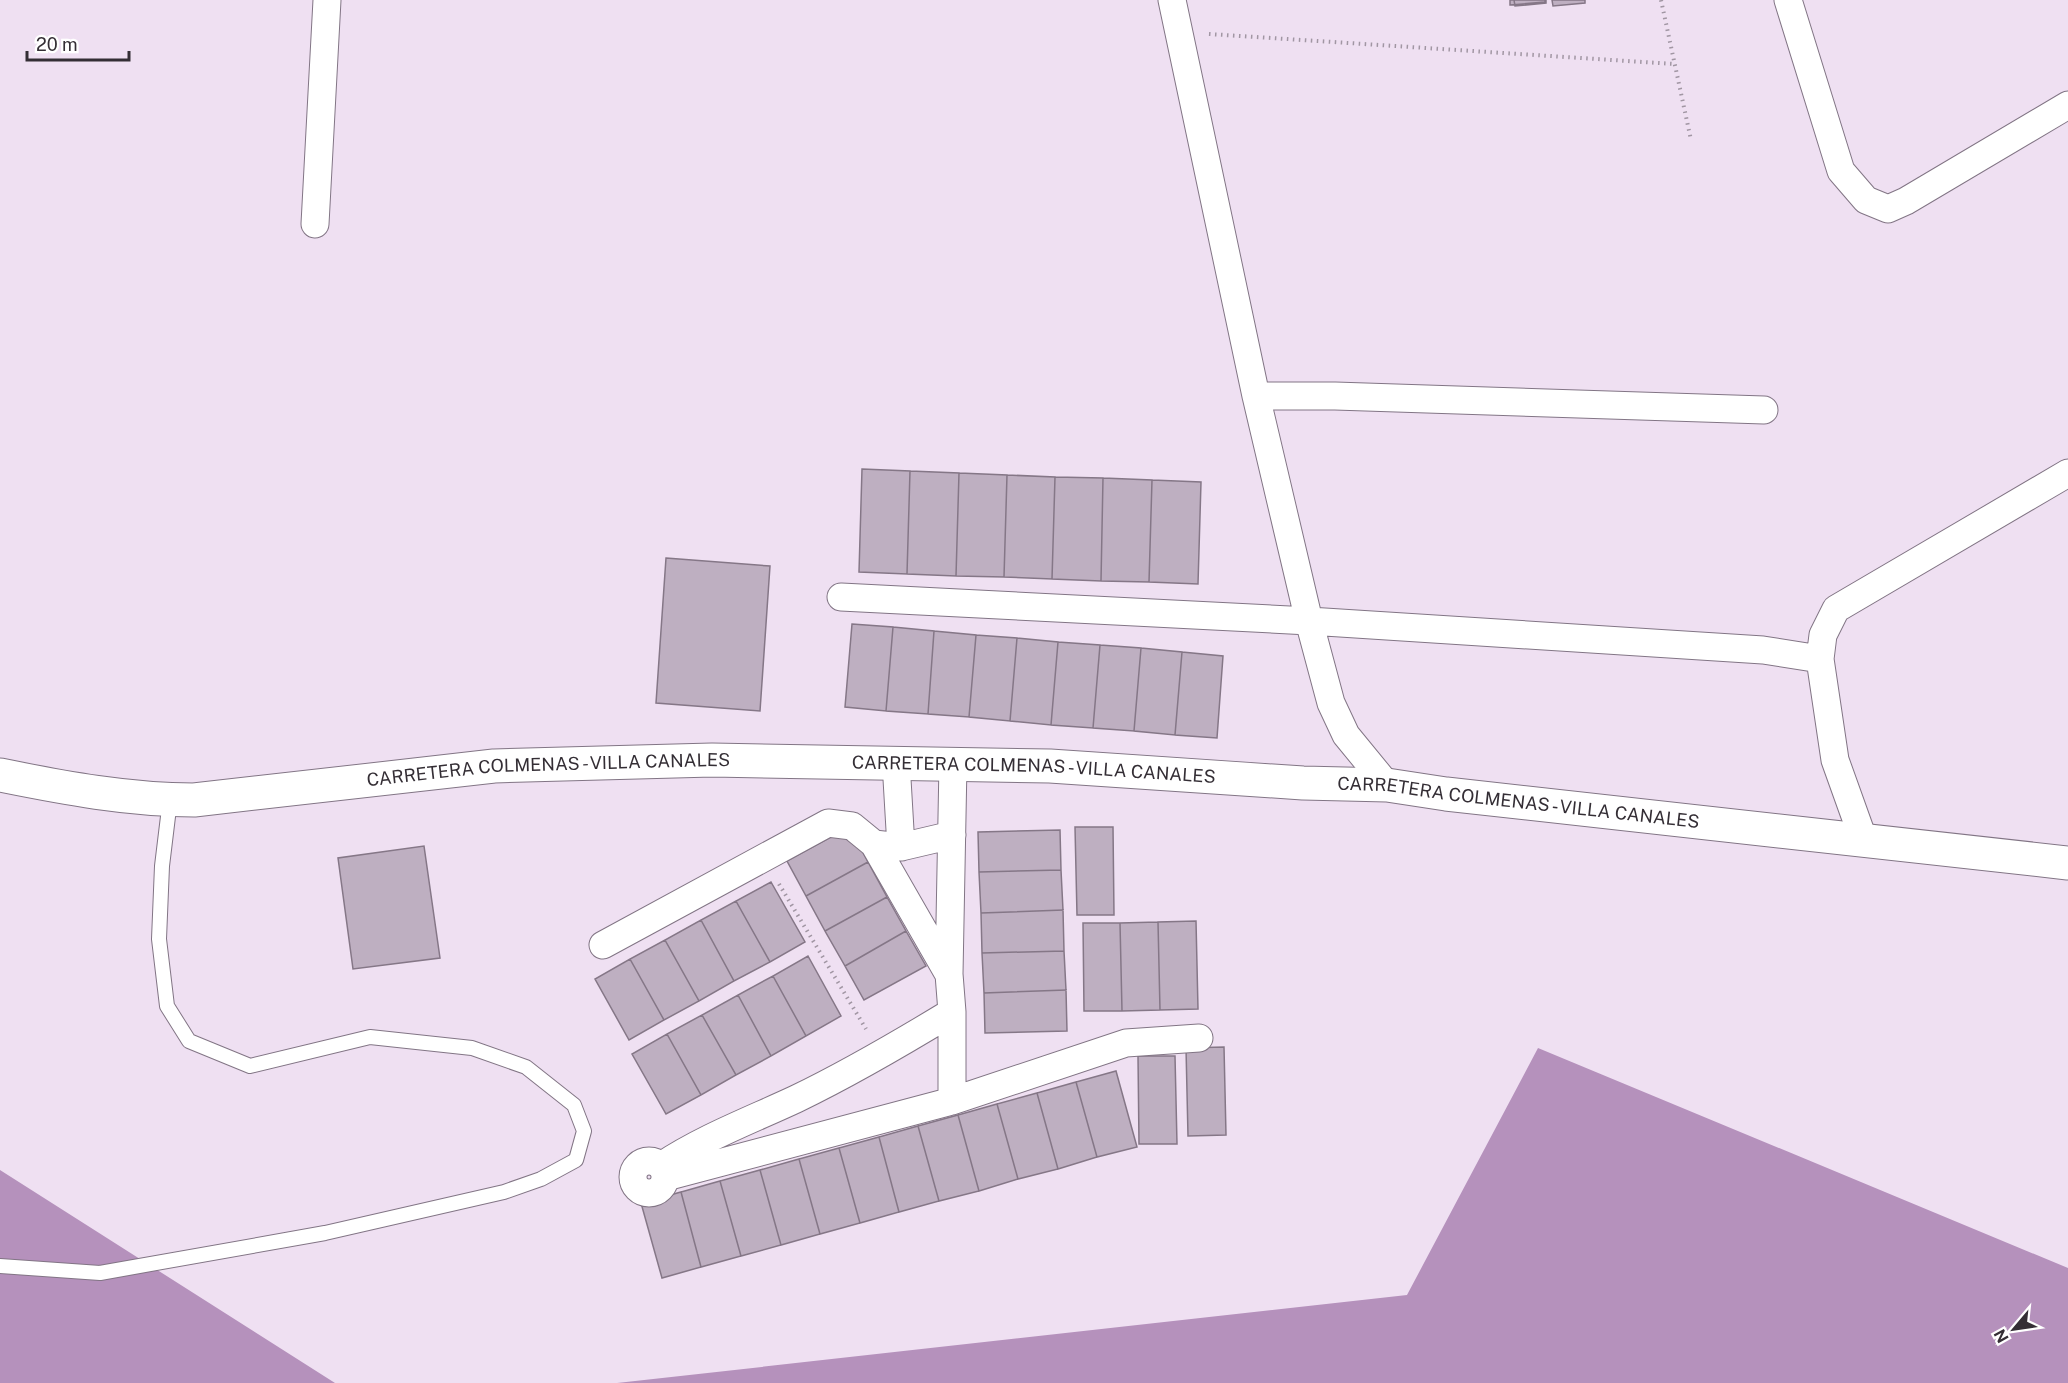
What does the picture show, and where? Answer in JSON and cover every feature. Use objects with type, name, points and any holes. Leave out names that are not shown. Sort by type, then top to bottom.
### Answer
[{"type":"street","points":[[315,224],[327,0]]},
{"type":"street","points":[[1172,0],[1256,396],[1309,621],[1331,703],[1346,735],[1387,785]]},
{"type":"street","points":[[1788,0],[1841,171],[1866,200],[1888,209],[1906,201],[2068,105]]},
{"type":"street","points":[[1256,396],[1335,396],[1764,410]]},
{"type":"street","points":[[1864,842],[1835,760],[1820,659],[1823,635],[1836,609],[2068,473]]},
{"type":"street","points":[[841,597],[1309,621],[1763,650],[1820,659]]},
{"type":"street","name":"CARRETERA COLMENAS - VILLA CANALES","points":[[0,775],[68,789],[170,800],[194,800],[494,766],[712,760],[1050,766],[1303,783],[1387,785],[1864,842],[2068,863]]},
{"type":"street","points":[[896,762],[900,847]]},
{"type":"street","points":[[952,1101],[952,1012],[949,974],[953,765]]},
{"type":"street","points":[[603,945],[828,823],[852,826],[874,844],[949,974]]},
{"type":"street","points":[[874,844],[900,847],[952,834]]},
{"type":"street","points":[[952,1012],[881,1056],[798,1098],[686,1149],[664,1172],[952,1101],[1126,1043],[1199,1038]]},
{"type":"lane","points":[[0,1266],[100,1274],[325,1233],[504,1191],[541,1179],[576,1160],[584,1131],[573,1105],[526,1067],[472,1048],[370,1037],[250,1066],[189,1041],[166,1006],[159,939],[162,866],[170,800]]},
{"type":"path","points":[[1661,0],[1691,140]]},
{"type":"path","points":[[1178,32],[1674,64]]},
{"type":"path","points":[[764,857],[881,1056]]},
{"type":"shaded area","points":[[1538,1048],[2068,1268],[2068,1383],[617,1383],[1407,1295]]},
{"type":"shaded area","points":[[0,1170],[335,1383],[0,1383]]},
{"type":"building","points":[[1510,0],[1545,0],[1545,2],[1510,5]]},
{"type":"building","points":[[1514,0],[1546,0],[1546,3],[1515,6]]},
{"type":"building","points":[[1552,0],[1585,0],[1585,3],[1553,6]]},
{"type":"building","points":[[862,469],[910,471],[907,574],[859,572]]},
{"type":"building","points":[[910,471],[959,473],[956,576],[907,574]]},
{"type":"building","points":[[959,473],[1007,475],[1004,577],[956,576]]},
{"type":"building","points":[[1007,475],[1055,477],[1052,579],[1004,577]]},
{"type":"building","points":[[1055,477],[1103,478],[1101,581],[1052,579]]},
{"type":"building","points":[[1103,478],[1152,480],[1149,582],[1101,581]]},
{"type":"building","points":[[1152,480],[1201,482],[1198,584],[1149,582]]},
{"type":"building","points":[[666,558],[770,566],[760,711],[656,703]]},
{"type":"building","points":[[852,624],[893,627],[886,711],[845,707]]},
{"type":"building","points":[[893,627],[934,631],[928,714],[886,711]]},
{"type":"building","points":[[934,631],[976,635],[969,717],[928,714]]},
{"type":"building","points":[[976,635],[1017,638],[1010,721],[969,717]]},
{"type":"building","points":[[1017,638],[1058,642],[1051,725],[1010,721]]},
{"type":"building","points":[[1058,642],[1100,645],[1093,728],[1051,725]]},
{"type":"building","points":[[1100,645],[1141,648],[1134,731],[1093,728]]},
{"type":"building","points":[[1141,648],[1182,652],[1175,735],[1134,731]]},
{"type":"building","points":[[1182,652],[1223,656],[1217,738],[1175,735]]},
{"type":"building","points":[[849,827],[868,862],[806,896],[787,861]]},
{"type":"building","points":[[1075,827],[1113,827],[1114,915],[1077,915]]},
{"type":"building","points":[[1060,830],[1061,870],[979,872],[978,832]]},
{"type":"building","points":[[424,846],[440,958],[353,969],[338,858]]},
{"type":"building","points":[[868,862],[887,897],[825,931],[806,896]]},
{"type":"building","points":[[1061,870],[1063,910],[981,913],[979,872]]},
{"type":"building","points":[[771,882],[805,942],[770,962],[736,901]]},
{"type":"building","points":[[887,897],[906,931],[845,966],[825,931]]},
{"type":"building","points":[[736,901],[770,962],[734,981],[701,920]]},
{"type":"building","points":[[1063,910],[1064,951],[982,953],[981,913]]},
{"type":"building","points":[[701,920],[734,981],[699,1001],[665,940]]},
{"type":"building","points":[[1196,921],[1198,1009],[1160,1010],[1158,922]]},
{"type":"building","points":[[1158,922],[1160,1010],[1122,1011],[1120,923]]},
{"type":"building","points":[[1083,923],[1120,923],[1122,1011],[1084,1011]]},
{"type":"building","points":[[906,931],[926,966],[864,1000],[845,966]]},
{"type":"building","points":[[665,940],[699,1001],[664,1020],[630,959]]},
{"type":"building","points":[[1064,951],[1066,990],[984,993],[982,953]]},
{"type":"building","points":[[808,956],[841,1016],[806,1036],[773,976]]},
{"type":"building","points":[[630,959],[664,1020],[629,1040],[595,979]]},
{"type":"building","points":[[773,976],[806,1036],[771,1056],[738,995]]},
{"type":"building","points":[[1066,990],[1067,1031],[985,1033],[984,993]]},
{"type":"building","points":[[738,995],[771,1056],[736,1075],[702,1015]]},
{"type":"building","points":[[702,1015],[736,1075],[701,1095],[667,1034]]},
{"type":"building","points":[[667,1034],[701,1095],[666,1114],[632,1054]]},
{"type":"building","points":[[1224,1047],[1226,1135],[1188,1136],[1186,1048]]},
{"type":"building","points":[[1138,1056],[1175,1056],[1177,1144],[1139,1144]]},
{"type":"building","points":[[1116,1071],[1137,1147],[1097,1157],[1076,1082]]},
{"type":"building","points":[[1076,1082],[1097,1157],[1058,1169],[1037,1093]]},
{"type":"building","points":[[1037,1093],[1058,1169],[1018,1179],[997,1104]]},
{"type":"building","points":[[997,1104],[1018,1179],[979,1191],[958,1115]]},
{"type":"building","points":[[958,1115],[979,1191],[939,1201],[918,1126]]},
{"type":"building","points":[[918,1126],[939,1201],[899,1212],[879,1137]]},
{"type":"building","points":[[879,1137],[899,1212],[860,1223],[839,1148]]},
{"type":"building","points":[[839,1148],[860,1223],[820,1234],[799,1159]]},
{"type":"building","points":[[799,1159],[820,1234],[781,1245],[760,1170]]},
{"type":"building","points":[[760,1170],[781,1245],[741,1256],[720,1181]]},
{"type":"building","points":[[720,1181],[741,1256],[701,1267],[681,1192]]},
{"type":"building","points":[[681,1192],[701,1267],[662,1278],[641,1203]]}]
